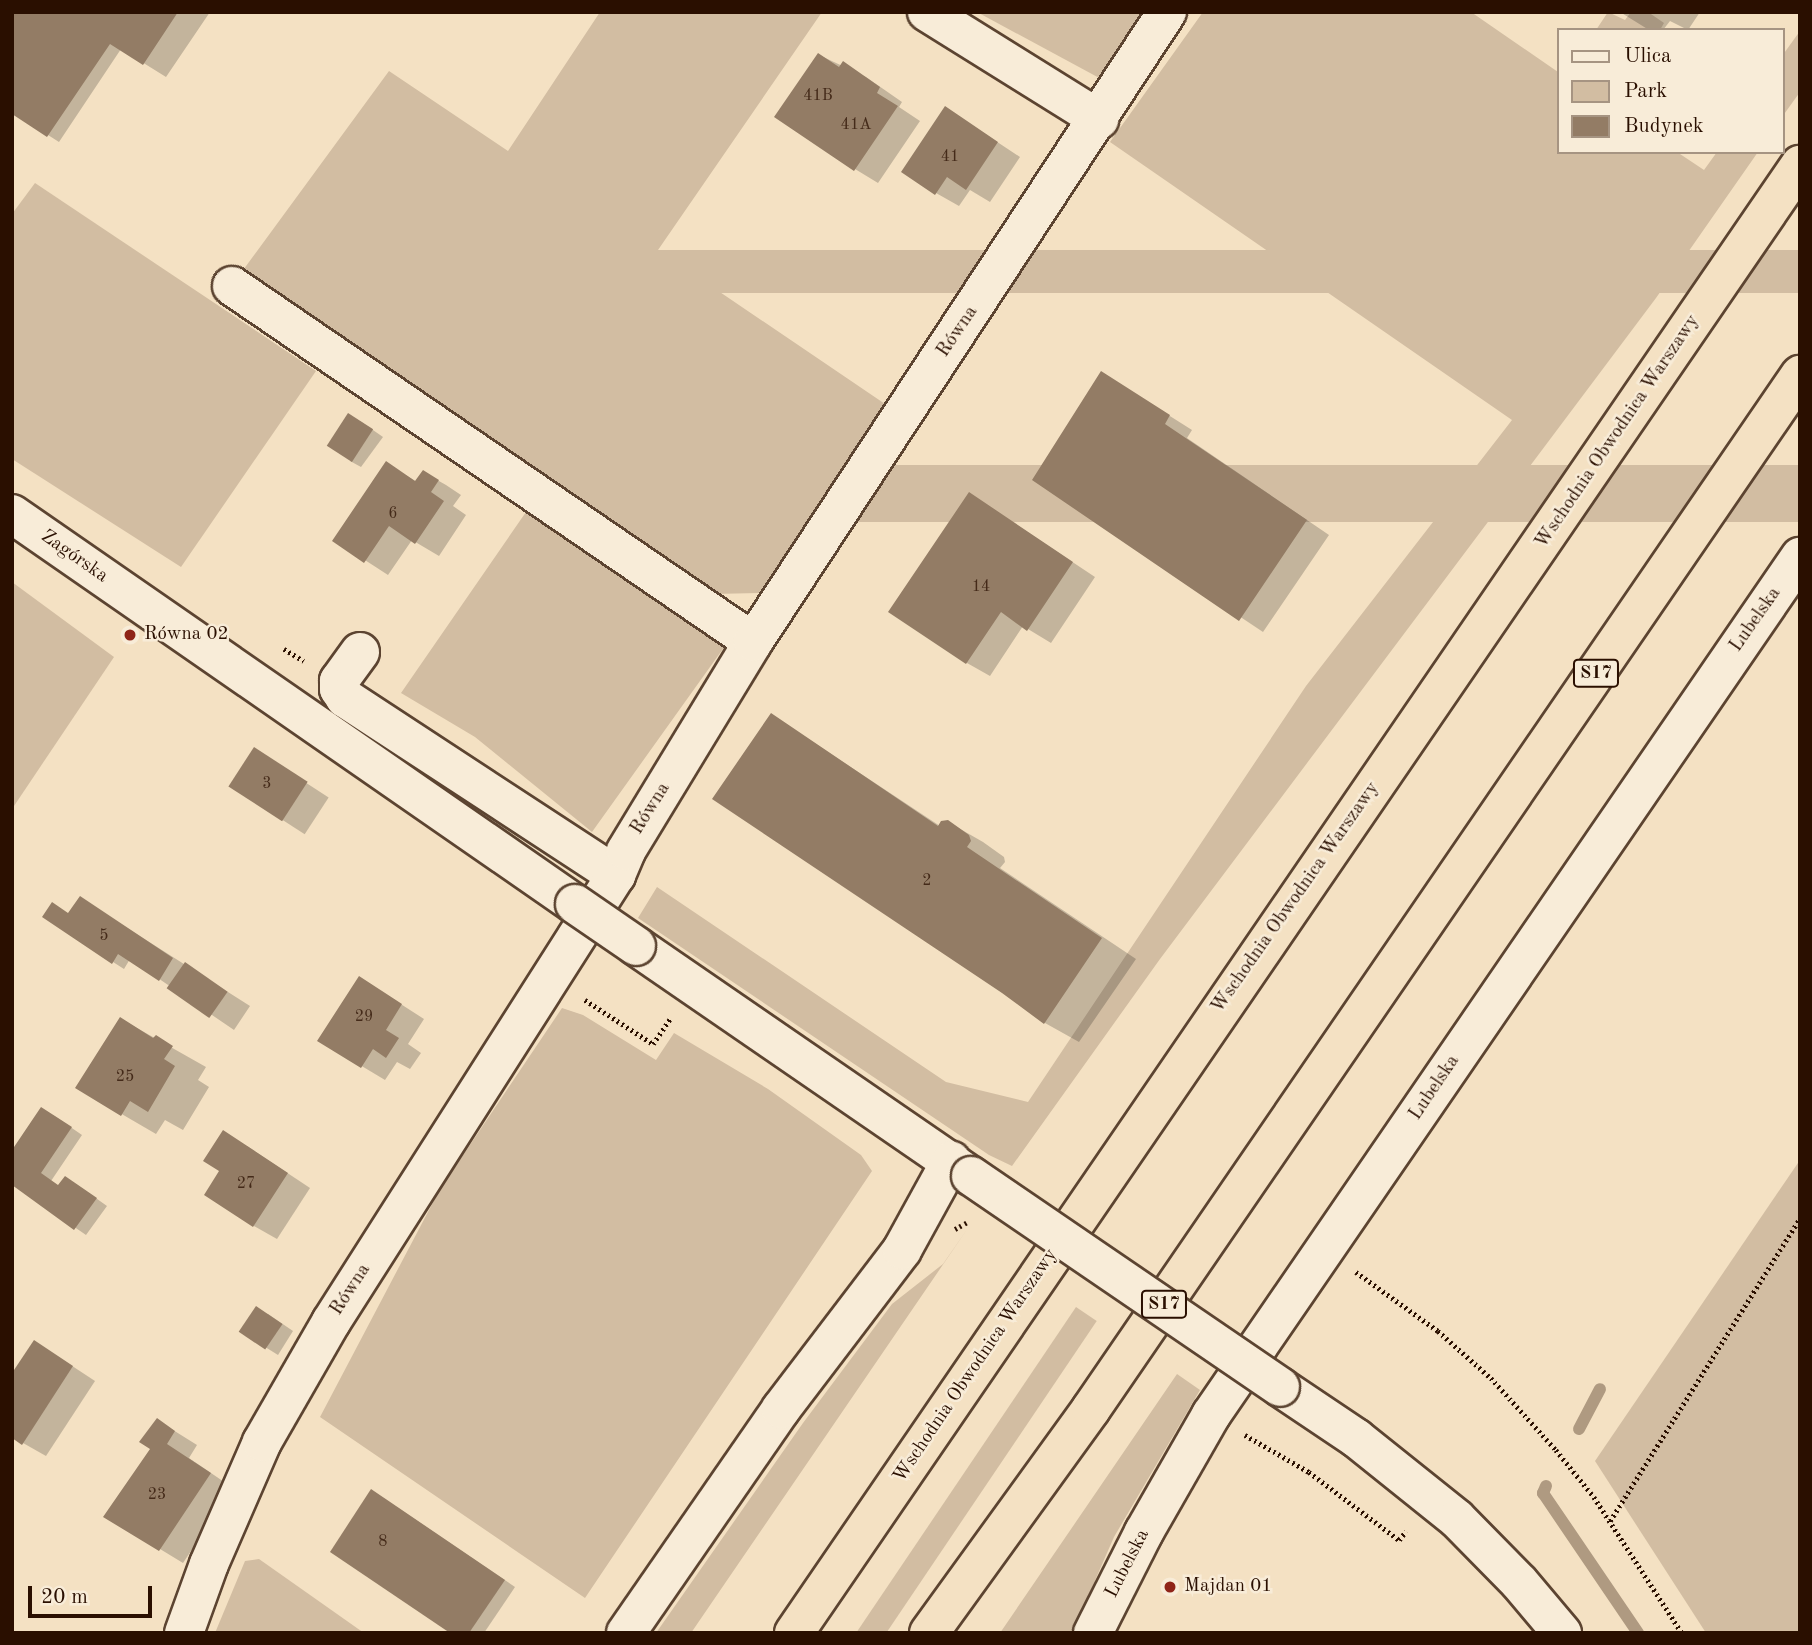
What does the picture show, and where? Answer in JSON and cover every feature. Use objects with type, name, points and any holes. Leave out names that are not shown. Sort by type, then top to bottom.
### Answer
[{"type":"highway","name":"Wschodnia Obwodnica Warszawy","points":[[794,1633],[1800,165]]},
{"type":"highway","name":"S17","points":[[929,1633],[1091,1409],[1800,375]]},
{"type":"street","points":[[927,12],[1099,119]]},
{"type":"street","name":"Równa","points":[[184,1633],[209,1564],[262,1442],[324,1334],[616,874],[626,851],[753,642],[1167,12]]},
{"type":"street","points":[[232,286],[753,642]]},
{"type":"street","name":"Zagórska","points":[[12,514],[636,946],[1356,1438],[1457,1518],[1519,1582],[1562,1633]]},
{"type":"street","name":"Lubelska","points":[[1093,1633],[1188,1452],[1800,557]]},
{"type":"street","points":[[360,652],[340,681],[339,689],[345,698],[616,874]]},
{"type":"street","points":[[626,1633],[781,1409],[961,1168]]},
{"type":"path","points":[[594,1006],[653,1044],[664,1027]]},
{"type":"path","points":[[670,1012],[684,1021]]},
{"type":"path","points":[[1610,1521],[1800,1218]]},
{"type":"path","points":[[1324,1250],[1438,1331],[1491,1378],[1556,1450],[1610,1521],[1682,1633]]},
{"type":"path","points":[[1238,1431],[1309,1472],[1399,1540],[1415,1521]]},
{"type":"green space","points":[[600,12],[822,12],[658,250],[888,406],[759,593],[713,594],[238,277],[389,71],[508,151]]},
{"type":"green space","points":[[977,12],[1148,12],[1103,80]]},
{"type":"green space","points":[[1203,12],[1471,12],[1556,71],[1556,154],[1680,154],[1704,170],[1716,154],[1757,154],[1656,298],[1160,959],[1012,1166],[989,1155],[638,918],[657,887],[946,1082],[1028,1102],[1306,686],[1512,420],[1110,142]]},
{"type":"green space","points":[[1608,12],[1625,20],[1631,12],[1648,12],[1664,23],[1661,28],[1597,28]]},
{"type":"green space","points":[[1800,31],[1800,92],[1784,114],[1784,53]]},
{"type":"green space","points":[[35,183],[316,371],[181,567],[12,459],[12,214]]},
{"type":"green space","points":[[601,250],[1800,250],[1800,293],[601,293]]},
{"type":"green space","points":[[780,465],[1800,465],[1800,522],[780,522]]},
{"type":"green space","points":[[526,512],[725,646],[592,832],[475,737],[401,693]]},
{"type":"green space","points":[[12,582],[114,657],[12,809]]},
{"type":"green space","points":[[562,1008],[583,1015],[656,1060],[674,1033],[768,1089],[861,1155],[872,1171],[585,1598],[320,1417],[439,1191]]},
{"type":"green space","points":[[1800,1160],[1800,1633],[1706,1633],[1595,1461]]},
{"type":"green space","points":[[968,1228],[691,1633],[656,1633],[803,1423],[892,1304],[943,1264]]},
{"type":"green space","points":[[1076,1307],[1097,1321],[886,1633],[856,1633]]},
{"type":"green space","points":[[1177,1374],[1200,1390],[1114,1537],[1072,1633],[1000,1633]]},
{"type":"green space","points":[[259,1559],[364,1633],[215,1633],[245,1561]]},
{"type":"building","points":[[12,12],[178,12],[143,65],[110,44],[47,137],[12,114]]},
{"type":"building","points":[[818,53],[839,67],[843,61],[880,87],[877,93],[898,106],[854,171],[774,117]]},
{"type":"building","points":[[945,106],[998,142],[966,190],[947,177],[935,195],[901,172]]},
{"type":"building","points":[[1101,371],[1170,415],[1165,424],[1307,520],[1239,621],[1032,480]]},
{"type":"building","points":[[348,413],[373,429],[352,462],[327,446]]},
{"type":"building","points":[[386,461],[415,481],[423,470],[439,480],[431,492],[444,501],[415,544],[389,526],[364,563],[332,541]]},
{"type":"building","points":[[969,492],[1073,562],[1027,631],[1001,612],[966,664],[888,612]]},
{"type":"building","points":[[771,713],[938,826],[941,821],[948,820],[969,835],[971,841],[967,847],[1102,938],[1044,1024],[712,799]]},
{"type":"building","points":[[254,747],[308,782],[282,821],[228,786]]},
{"type":"building","points":[[80,896],[173,958],[159,981],[118,954],[112,964],[42,917],[52,902],[68,913]]},
{"type":"building","points":[[185,962],[228,992],[209,1018],[167,988]]},
{"type":"building","points":[[359,976],[402,1004],[386,1030],[399,1038],[386,1058],[373,1049],[361,1068],[317,1041]]},
{"type":"building","points":[[120,1017],[153,1038],[156,1035],[173,1046],[164,1059],[175,1066],[148,1112],[130,1101],[121,1116],[75,1088]]},
{"type":"building","points":[[41,1107],[72,1127],[41,1173],[58,1185],[65,1176],[97,1198],[74,1230],[12,1185],[12,1150]]},
{"type":"building","points":[[223,1130],[288,1173],[253,1227],[204,1195],[219,1171],[203,1161]]},
{"type":"building","points":[[256,1306],[283,1324],[265,1350],[239,1332]]},
{"type":"building","points":[[34,1340],[73,1366],[22,1445],[12,1438],[12,1373]]},
{"type":"building","points":[[157,1418],[175,1431],[167,1444],[211,1473],[159,1551],[103,1517],[150,1449],[139,1442]]},
{"type":"building","points":[[371,1489],[505,1580],[469,1633],[450,1633],[330,1552]]},
{"type":"waterway","points":[[1579,1429],[1600,1389]]},
{"type":"waterway","points":[[1546,1486],[1543,1493],[1638,1633]]},
{"type":"place","name":"Równa 02","points":[[130,635]]},
{"type":"place","name":"Majdan 01","points":[[1170,1587]]}]
